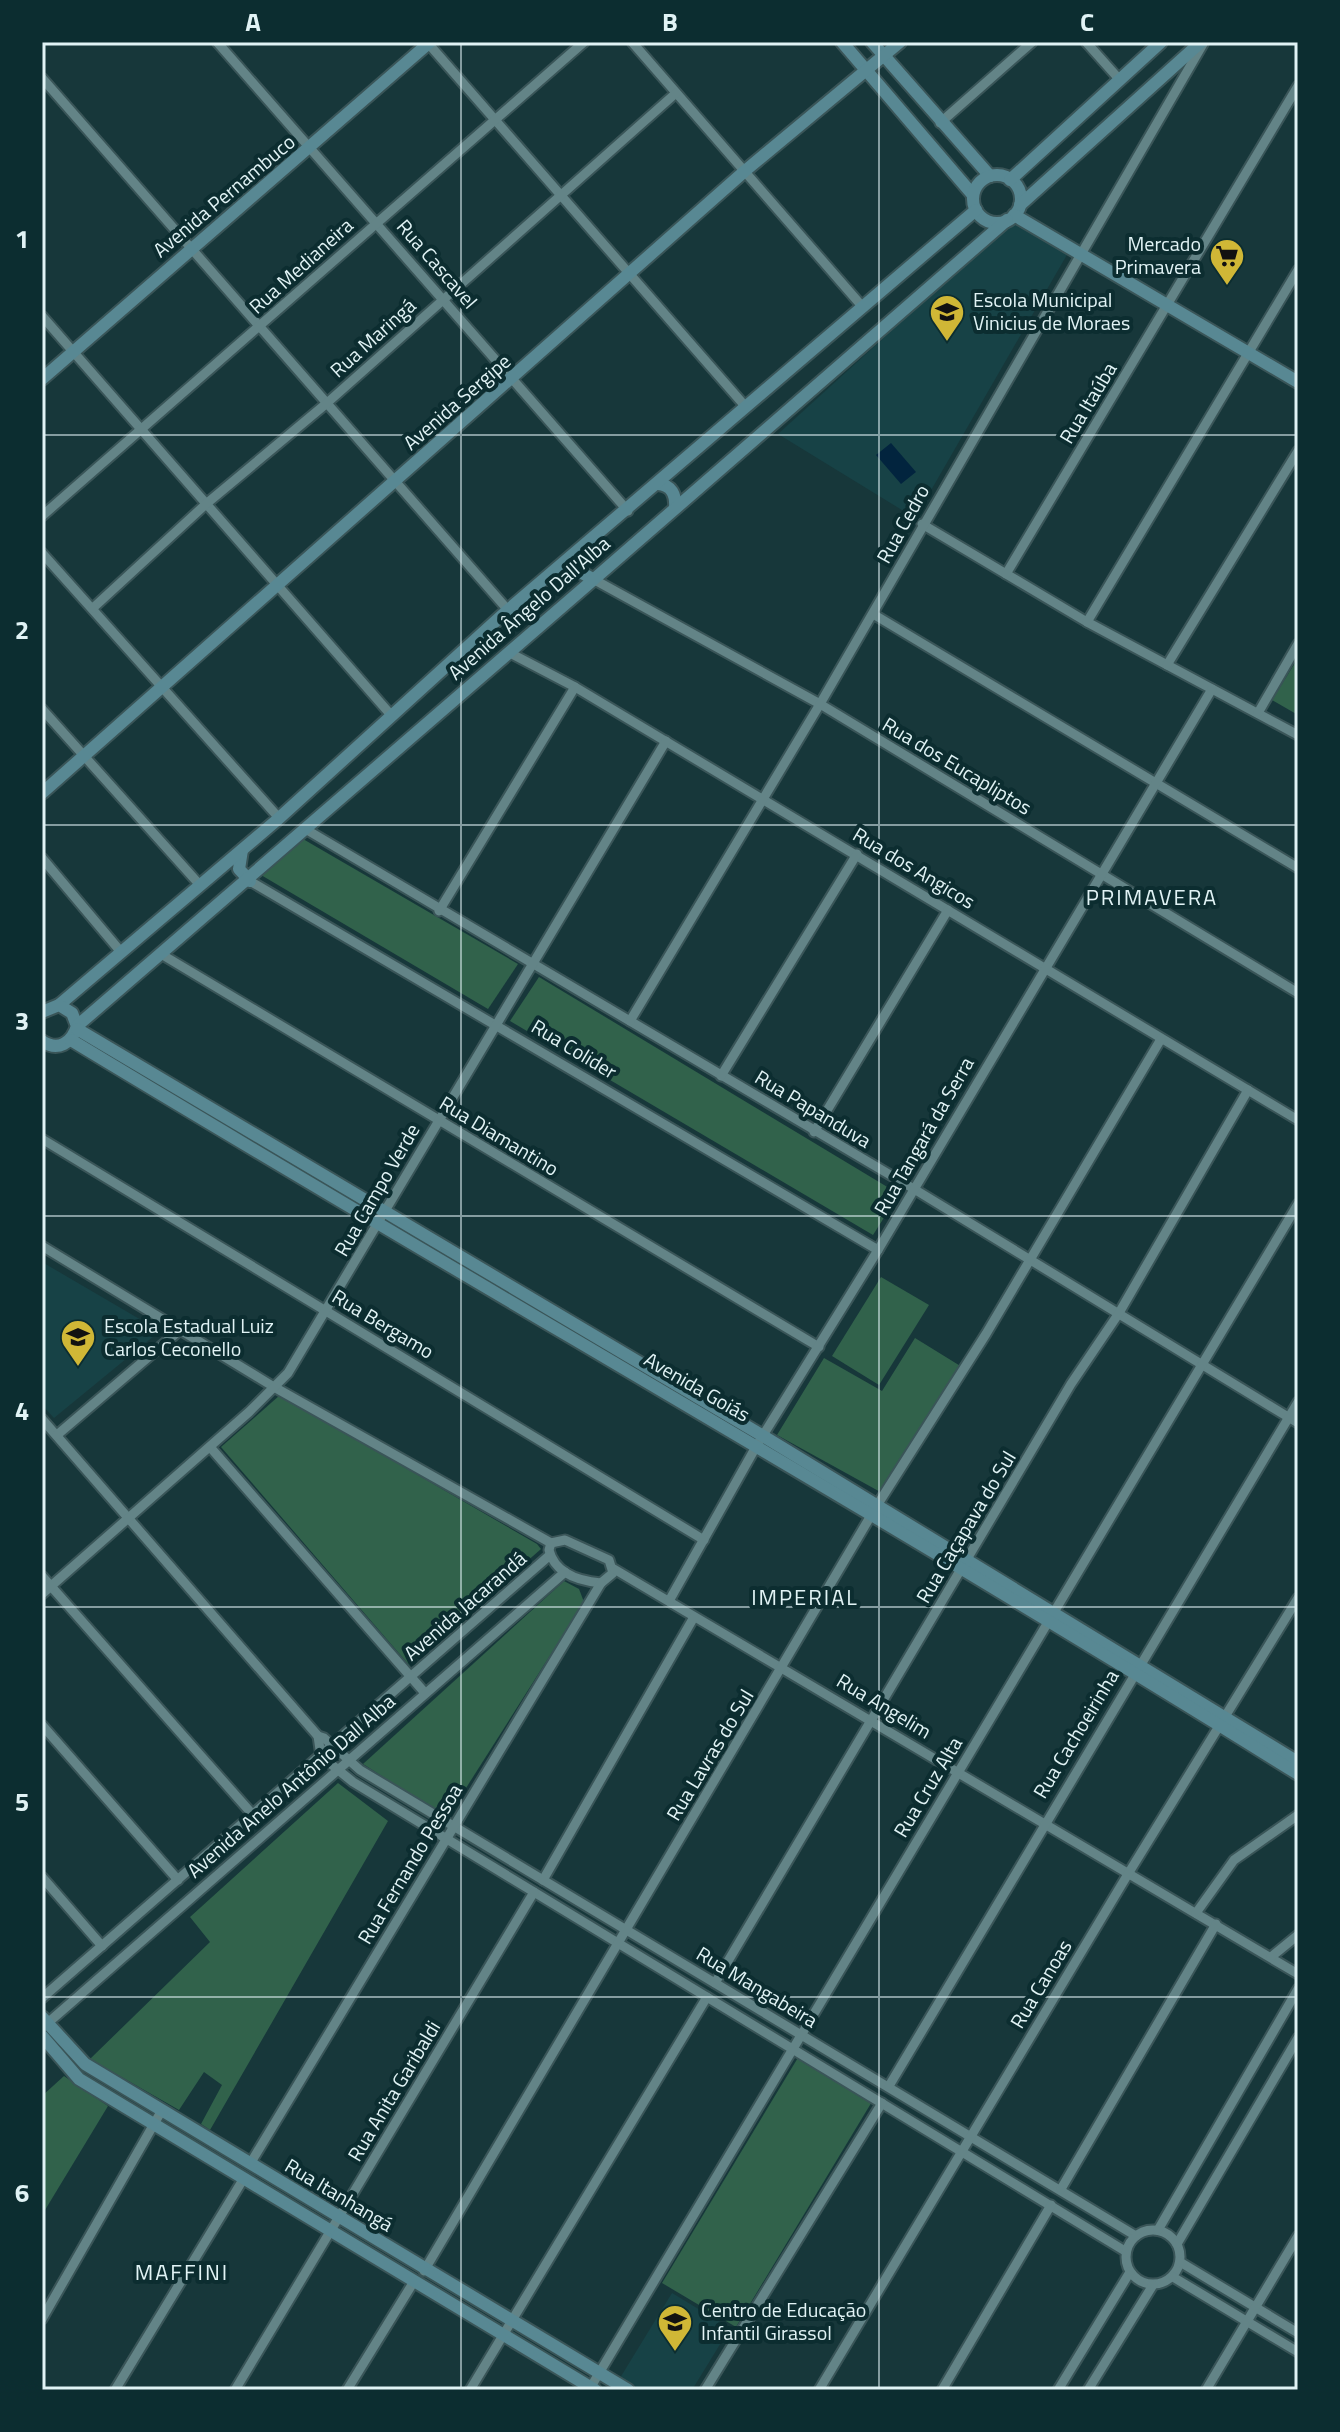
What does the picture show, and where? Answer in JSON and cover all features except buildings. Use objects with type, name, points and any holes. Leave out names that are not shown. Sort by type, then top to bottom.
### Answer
[{"type":"street","name":"Rua Cascavel","points":[[217,42],[628,511]]},
{"type":"street","name":"Rua Medianeira","points":[[42,516],[584,42]]},
{"type":"street","points":[[632,42],[861,305]]},
{"type":"street","points":[[842,42],[973,195],[976,210],[988,221],[1014,213],[1298,382]]},
{"type":"street","points":[[872,42],[940,123],[990,176]]},
{"type":"street","name":"Avenida Sergipe","points":[[42,793],[631,276],[746,170],[900,42]]},
{"type":"street","points":[[940,123],[1032,42]]},
{"type":"street","points":[[1086,42],[1119,79]]},
{"type":"street","points":[[1010,180],[1161,42]]},
{"type":"street","name":"Avenida Ângelo Dall'Alba","points":[[55,1047],[250,881],[508,652],[1014,213],[1203,42]]},
{"type":"street","name":"Rua Cedro","points":[[630,1021],[873,614],[922,524],[1203,42]]},
{"type":"street","name":"Avenida Pernambuco","points":[[42,379],[429,43]]},
{"type":"street","points":[[429,43],[745,406]]},
{"type":"street","points":[[42,78],[508,610]]},
{"type":"street","name":"Rua Itaúba","points":[[1006,574],[1298,86]]},
{"type":"street","name":"Rua Maringá","points":[[93,608],[206,504],[327,403],[676,93]]},
{"type":"street","points":[[973,195],[976,187],[990,176],[1000,175],[1019,190],[1014,213]]},
{"type":"street","name":"Avenida Ângelo Dall'Alba","points":[[47,1008],[121,952],[242,850],[508,610],[628,511],[861,305],[976,210]]},
{"type":"street","points":[[1087,622],[1298,270]]},
{"type":"street","points":[[42,316],[391,715]]},
{"type":"street","points":[[1167,665],[1298,451]]},
{"type":"street","points":[[658,484],[671,489],[676,498],[675,508]]},
{"type":"street","points":[[922,524],[1087,622],[1298,735]]},
{"type":"street","points":[[42,553],[279,818]]},
{"type":"street","points":[[575,554],[579,572],[593,579]]},
{"type":"street","name":"Rua dos Eucapliptos","points":[[593,579],[820,704],[1298,993]]},
{"type":"street","points":[[873,614],[1298,868]]},
{"type":"street","points":[[1258,713],[1298,644]]},
{"type":"street","name":"Rua dos Angicos","points":[[508,652],[575,687],[857,854],[1298,1120]]},
{"type":"street","points":[[439,911],[575,687]]},
{"type":"street","name":"Rua Tangará da Serra","points":[[669,1601],[760,1441],[878,1250],[1043,968],[1212,689]]},
{"type":"street","points":[[42,709],[199,884]]},
{"type":"street","name":"Rua Campo Verde","points":[[42,1594],[274,1387],[327,1311],[666,741]]},
{"type":"street","name":"Rua Papanduva","points":[[307,830],[439,911],[914,1189],[1293,1420]]},
{"type":"street","points":[[242,850],[239,869],[250,881]]},
{"type":"street","points":[[721,1076],[857,854]]},
{"type":"street","points":[[42,858],[121,952]]},
{"type":"street","name":"Rua Colider","points":[[250,881],[878,1250]]},
{"type":"street","points":[[814,1132],[948,910]]},
{"type":"street","name":"Rua Diamantino","points":[[161,954],[819,1347]]},
{"type":"street","points":[[47,1008],[72,1013],[75,1031]]},
{"type":"street","name":"Avenida Goiás","points":[[75,1031],[385,1212],[874,1512],[965,1564],[1222,1722],[1298,1774]]},
{"type":"street","name":"Avenida Goiás","points":[[75,1031],[378,1226],[760,1441]]},
{"type":"street","name":"Rua Lavras do Sul","points":[[424,2271],[874,1512],[1161,1039]]},
{"type":"street","points":[[42,1041],[55,1047],[42,1059]]},
{"type":"street","name":"Rua Caçapava do Sul","points":[[715,1983],[1071,1384],[1119,1313],[1248,1090]]},
{"type":"street","name":"Rua Bergamo","points":[[42,1139],[704,1540]]},
{"type":"street","name":"Rua Cruz Alta","points":[[592,2389],[1049,1616],[1298,1204]]},
{"type":"street","points":[[42,1246],[274,1387],[551,1543],[550,1555],[565,1572],[579,1580],[601,1583]]},
{"type":"street","points":[[57,1435],[180,1330]]},
{"type":"street","name":"Rua Cachoeirinha","points":[[889,2086],[1043,1823],[1293,1420],[1298,1402]]},
{"type":"street","points":[[42,1419],[318,1736],[321,1756]]},
{"type":"street","points":[[210,1447],[425,1693]]},
{"type":"street","name":"Rua Angelim","points":[[551,1543],[565,1540],[609,1560],[614,1569],[784,1666],[1298,1974]]},
{"type":"street","name":"Avenida Jacarandá","points":[[42,1998],[550,1555]]},
{"type":"street","name":"Rua Fernando Pessoa","points":[[250,2164],[601,1583],[614,1569]]},
{"type":"street","name":"Avenida Anelo Antônio Dall Alba","points":[[43,2026],[565,1572]]},
{"type":"street","points":[[42,1576],[253,1815]]},
{"type":"street","name":"Rua Canoas","points":[[819,2390],[1128,1874],[1298,1598]]},
{"type":"street","points":[[543,1880],[694,1617]]},
{"type":"street","name":"Avenida Goiás","points":[[1222,1722],[1298,1762]]},
{"type":"street","points":[[42,1725],[178,1880]]},
{"type":"street","name":"Rua Mangabeira","points":[[318,1736],[360,1770],[1136,2236]]},
{"type":"street","name":"Rua Mangabeira","points":[[321,1756],[353,1782],[446,1840],[1125,2251]]},
{"type":"street","points":[[1196,1913],[1234,1860],[1298,1815]]},
{"type":"street","points":[[42,1877],[102,1946]]},
{"type":"street","name":"Rua Anita Garibaldi","points":[[235,2390],[534,1892]]},
{"type":"street","points":[[1061,2189],[1216,1924]]},
{"type":"street","points":[[1271,1957],[1298,1935]]},
{"type":"street","points":[[1153,2285],[1136,2279],[1130,2272],[1125,2251],[1136,2236],[1158,2230],[1298,1989]]},
{"type":"street","points":[[470,2390],[707,1997]]},
{"type":"street","name":"Rua Itanhangá","points":[[43,2026],[85,2064],[424,2271],[628,2390]]},
{"type":"street","name":"Rua Itanhangá","points":[[43,2026],[79,2079],[592,2389]]},
{"type":"street","points":[[1088,2390],[1153,2285],[1173,2277],[1180,2262],[1177,2244],[1298,2038]]},
{"type":"street","points":[[705,2390],[882,2103]]},
{"type":"street","points":[[42,2319],[162,2110]]},
{"type":"street","points":[[115,2390],[244,2178]]},
{"type":"street","points":[[942,2390],[1051,2205]]},
{"type":"street","points":[[1158,2230],[1177,2244]]},
{"type":"street","points":[[1206,2390],[1298,2236]]},
{"type":"street","points":[[1180,2262],[1298,2333]]},
{"type":"street","points":[[1058,2390],[1130,2272]]},
{"type":"street","points":[[1173,2277],[1298,2352]]},
{"type":"street","points":[[347,2390],[413,2283]]},
{"type":"shaded area","name":"Escola Municipal Vinicius de Moraes","points":[[1010,223],[1018,224],[1068,253],[915,518],[778,434]]},
{"type":"shaded area","points":[[891,443],[916,472],[901,484],[876,455]]},
{"type":"shaded area","name":"Escola Estadual Luiz Carlos Ceconello","points":[[42,1262],[160,1331],[54,1418],[42,1405]]},
{"type":"shaded area","name":"Centro de Educação Infantil Girassol","points":[[672,2293],[730,2328],[692,2390],[640,2390],[620,2378]]},
{"type":"green space","points":[[1298,658],[1298,715],[1272,700]]},
{"type":"green space","points":[[303,839],[518,964],[488,1009],[261,875]]},
{"type":"green space","points":[[539,977],[899,1194],[873,1235],[510,1021]]},
{"type":"green space","points":[[881,1277],[929,1305],[879,1385],[832,1356]]},
{"type":"green space","points":[[915,1338],[962,1367],[884,1494],[777,1435],[824,1358],[882,1391]]},
{"type":"green space","points":[[280,1395],[541,1549],[409,1665],[221,1447]]},
{"type":"green space","points":[[564,1581],[579,1589],[584,1602],[447,1818],[363,1764]]},
{"type":"green space","points":[[338,1783],[388,1821],[210,2130],[201,2124],[222,2085],[204,2072],[179,2110],[90,2059],[210,1942],[190,1917]]},
{"type":"green space","points":[[799,2056],[873,2100],[736,2327],[662,2283]]},
{"type":"green space","points":[[64,2076],[108,2106],[42,2215],[42,2096]]},
{"type":"place","name":"Mercado Primavera","points":[[1227,287]]},
{"type":"place","name":"Escola Municipal Vinicius de Moraes","points":[[947,343]]},
{"type":"place","name":"Escola Estadual Luiz Carlos Ceconello","points":[[78,1368]]},
{"type":"place","name":"Centro de Educação Infantil Girassol","points":[[675,2353]]},
{"type":"district","name":"PRIMAVERA","points":[[1152,897]]},
{"type":"district","name":"IMPERIAL","points":[[805,1597]]},
{"type":"district","name":"MAFFINI","points":[[182,2272]]}]
